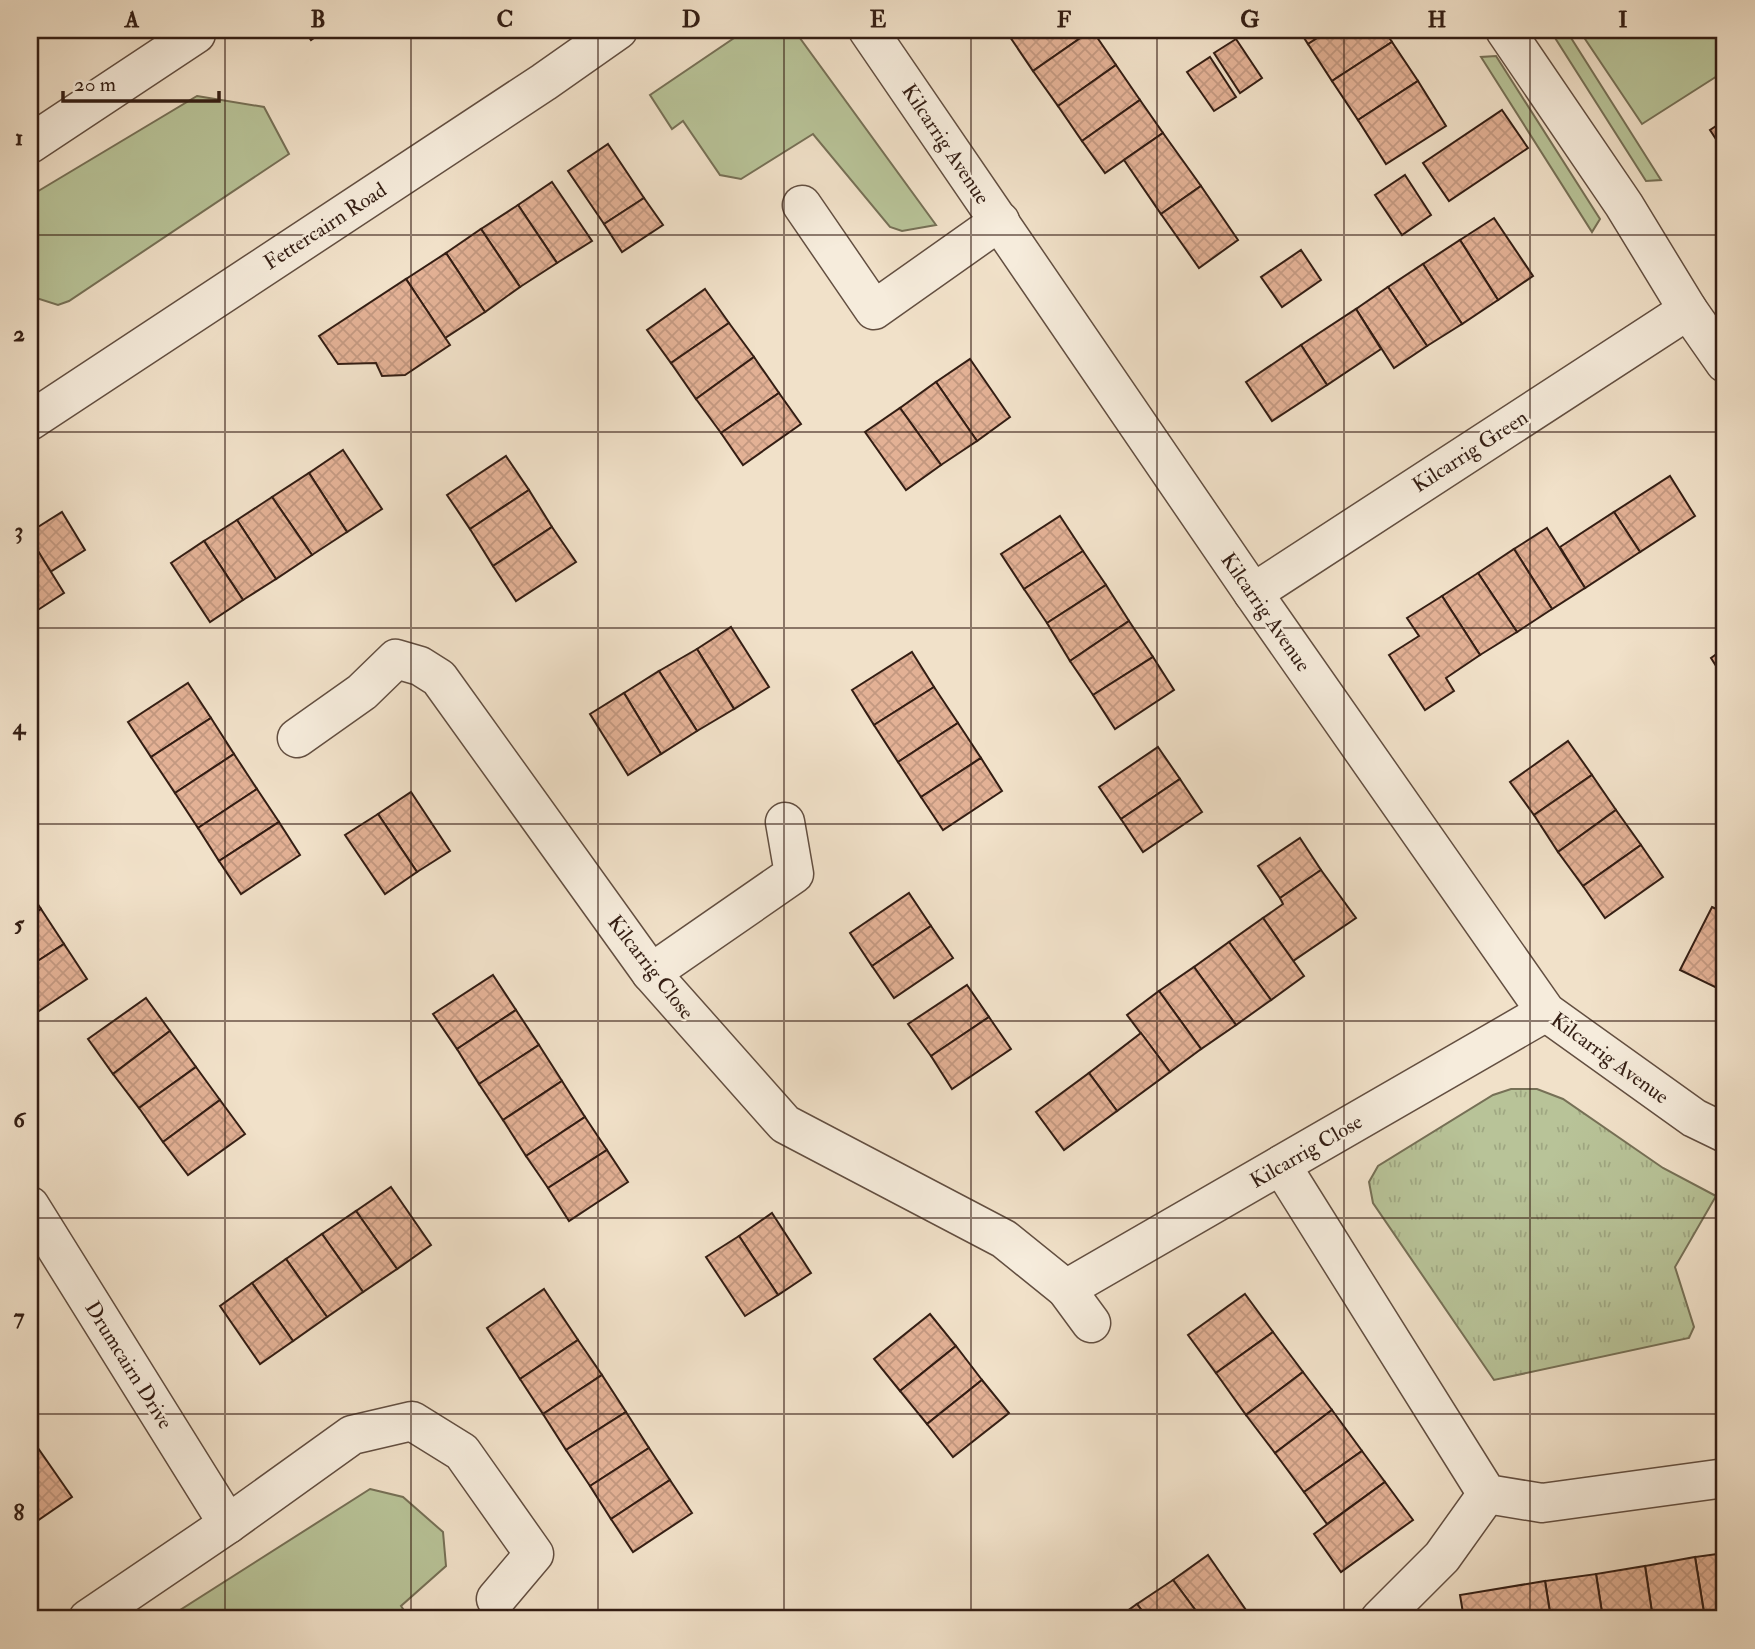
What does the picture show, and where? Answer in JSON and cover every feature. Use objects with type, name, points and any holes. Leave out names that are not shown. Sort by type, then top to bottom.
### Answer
[{"type":"street","name":"Fettercairn Road","points":[[32,415],[532,90],[618,30]]},
{"type":"street","name":"Kilcarrig Avenue","points":[[868,30],[1253,593],[1546,1012],[1693,1118],[1725,1133]]},
{"type":"street","points":[[1505,30],[1624,205],[1688,310],[1725,363]]},
{"type":"street","points":[[30,144],[196,34]]},
{"type":"street","points":[[802,205],[874,310],[999,221]]},
{"type":"street","name":"Kilcarrig Green","points":[[1253,593],[1688,310]]},
{"type":"street","name":"Kilcarrig Close","points":[[297,738],[362,692],[396,659],[420,666],[439,678],[651,973],[785,1125],[1004,1239],[1066,1289],[1091,1323]]},
{"type":"street","points":[[651,973],[793,874],[785,822]]},
{"type":"street","name":"Kilcarrig Close","points":[[1066,1289],[1546,1012]]},
{"type":"street","points":[[1281,1165],[1486,1494],[1542,1503],[1725,1478]]},
{"type":"street","name":"Drumcairn Drive","points":[[30,1206],[228,1524]]},
{"type":"street","points":[[88,1619],[228,1524],[352,1435],[412,1421],[462,1452],[534,1554],[496,1599]]},
{"type":"street","points":[[1380,1619],[1445,1553],[1486,1494]]},
{"type":"green space","points":[[746,30],[794,30],[936,225],[902,231],[890,227],[813,134],[741,179],[720,175],[683,121],[672,129],[650,95]]},
{"type":"green space","points":[[1550,30],[1566,30],[1661,180],[1646,181]]},
{"type":"green space","points":[[1579,30],[1725,30],[1725,71],[1642,124]]},
{"type":"green space","points":[[1496,56],[1600,219],[1592,232],[1481,57]]},
{"type":"green space","points":[[197,96],[264,107],[289,154],[69,301],[58,305],[30,296],[30,196]]},
{"type":"green space","points":[[1511,1089],[1537,1089],[1563,1099],[1663,1168],[1716,1196],[1675,1267],[1694,1327],[1689,1338],[1494,1380],[1373,1203],[1369,1182],[1378,1166],[1493,1095]]},
{"type":"green space","points":[[370,1489],[403,1497],[443,1532],[446,1566],[401,1606],[410,1619],[166,1619]]},
{"type":"building","points":[[304,30],[325,30],[311,40]]},
{"type":"building","points":[[1020,30],[1092,30],[1033,71],[1010,37]]},
{"type":"building","points":[[1092,30],[1116,65],[1058,106],[1033,71]]},
{"type":"building","points":[[1299,30],[1330,30],[1308,44]]},
{"type":"building","points":[[1330,30],[1384,30],[1392,42],[1332,81],[1308,44]]},
{"type":"building","points":[[1236,39],[1262,78],[1240,93],[1214,53]]},
{"type":"building","points":[[1392,42],[1418,81],[1358,120],[1332,81]]},
{"type":"building","points":[[1210,57],[1236,97],[1214,111],[1187,72]]},
{"type":"building","points":[[1116,65],[1140,100],[1082,141],[1058,106]]},
{"type":"building","points":[[1418,81],[1446,126],[1386,164],[1358,120]]},
{"type":"building","points":[[1140,100],[1163,133],[1105,173],[1082,141]]},
{"type":"building","points":[[1502,110],[1528,148],[1449,201],[1423,163]]},
{"type":"building","points":[[1725,120],[1725,153],[1710,130]]},
{"type":"building","points":[[1163,133],[1201,186],[1161,214],[1124,160]]},
{"type":"building","points":[[608,144],[644,198],[604,224],[568,171]]},
{"type":"building","points":[[1405,175],[1431,215],[1402,235],[1375,195]]},
{"type":"building","points":[[552,182],[592,241],[557,263],[518,205]]},
{"type":"building","points":[[1201,186],[1238,240],[1199,268],[1161,214]]},
{"type":"building","points":[[644,198],[663,225],[622,252],[604,224]]},
{"type":"building","points":[[518,205],[557,263],[520,287],[481,229]]},
{"type":"building","points":[[1494,218],[1533,276],[1498,300],[1460,240]]},
{"type":"building","points":[[481,229],[520,287],[485,312],[446,253]]},
{"type":"building","points":[[1460,240],[1498,300],[1462,324],[1423,264]]},
{"type":"building","points":[[1301,250],[1321,280],[1282,307],[1261,277]]},
{"type":"building","points":[[446,253],[485,312],[445,338],[406,279]]},
{"type":"building","points":[[1423,264],[1462,324],[1427,346],[1388,287]]},
{"type":"building","points":[[406,279],[450,345],[405,375],[382,376],[376,363],[338,364],[319,336]]},
{"type":"building","points":[[1388,287],[1427,346],[1394,368],[1356,309]]},
{"type":"building","points":[[705,289],[729,323],[671,363],[647,330]]},
{"type":"building","points":[[1356,309],[1381,349],[1327,385],[1301,345]]},
{"type":"building","points":[[729,323],[754,357],[696,399],[671,363]]},
{"type":"building","points":[[1301,345],[1327,385],[1272,421],[1246,382]]},
{"type":"building","points":[[754,357],[779,393],[721,433],[696,399]]},
{"type":"building","points":[[970,359],[1010,417],[977,441],[936,382]]},
{"type":"building","points":[[936,382],[977,441],[941,465],[900,408]]},
{"type":"building","points":[[779,393],[801,424],[743,465],[721,433]]},
{"type":"building","points":[[900,408],[941,465],[906,490],[865,432]]},
{"type":"building","points":[[343,450],[382,509],[347,532],[309,473]]},
{"type":"building","points":[[506,456],[529,490],[470,529],[447,495]]},
{"type":"building","points":[[309,473],[347,532],[312,555],[272,497]]},
{"type":"building","points":[[1670,476],[1695,516],[1640,552],[1614,512]]},
{"type":"building","points":[[529,490],[552,527],[493,566],[470,529]]},
{"type":"building","points":[[272,497],[312,555],[276,579],[237,520]]},
{"type":"building","points":[[62,512],[85,550],[50,572],[30,538],[30,532]]},
{"type":"building","points":[[1614,512],[1640,552],[1585,588],[1560,547]]},
{"type":"building","points":[[1060,516],[1083,551],[1024,589],[1001,554]]},
{"type":"building","points":[[237,520],[276,579],[243,600],[204,541]]},
{"type":"building","points":[[552,527],[576,562],[516,601],[493,566]]},
{"type":"building","points":[[1547,528],[1585,588],[1552,609],[1514,549]]},
{"type":"building","points":[[30,538],[64,593],[30,615]]},
{"type":"building","points":[[204,541],[243,600],[210,622],[171,563]]},
{"type":"building","points":[[1514,549],[1552,609],[1517,632],[1478,573]]},
{"type":"building","points":[[1083,551],[1106,585],[1047,623],[1024,589]]},
{"type":"building","points":[[1478,573],[1517,632],[1480,655],[1442,596]]},
{"type":"building","points":[[1106,585],[1129,621],[1070,661],[1047,623]]},
{"type":"building","points":[[1442,596],[1480,655],[1446,678],[1454,691],[1425,710],[1389,655],[1419,636],[1407,618]]},
{"type":"building","points":[[1129,621],[1153,657],[1093,695],[1070,661]]},
{"type":"building","points":[[731,627],[769,687],[734,709],[697,649]]},
{"type":"building","points":[[1725,648],[1725,680],[1711,658]]},
{"type":"building","points":[[697,649],[734,709],[697,731],[659,671]]},
{"type":"building","points":[[912,652],[934,687],[874,725],[852,690]]},
{"type":"building","points":[[1153,657],[1174,690],[1115,729],[1093,695]]},
{"type":"building","points":[[659,671],[697,731],[661,754],[624,693]]},
{"type":"building","points":[[188,683],[211,718],[151,757],[128,722]]},
{"type":"building","points":[[934,687],[958,723],[898,762],[874,725]]},
{"type":"building","points":[[624,693],[661,754],[628,775],[590,714]]},
{"type":"building","points":[[211,718],[234,754],[175,793],[151,757]]},
{"type":"building","points":[[958,723],[981,758],[921,797],[898,762]]},
{"type":"building","points":[[1568,741],[1592,775],[1534,815],[1510,782]]},
{"type":"building","points":[[1158,747],[1180,779],[1121,819],[1099,787]]},
{"type":"building","points":[[234,754],[257,789],[198,828],[175,793]]},
{"type":"building","points":[[981,758],[1002,791],[943,830],[921,797]]},
{"type":"building","points":[[1592,775],[1616,810],[1558,852],[1534,815]]},
{"type":"building","points":[[1180,779],[1202,812],[1143,852],[1121,819]]},
{"type":"building","points":[[257,789],[279,822],[219,861],[198,828]]},
{"type":"building","points":[[411,792],[450,851],[417,872],[378,814]]},
{"type":"building","points":[[1616,810],[1641,845],[1583,886],[1558,852]]},
{"type":"building","points":[[378,814],[417,872],[385,894],[345,835]]},
{"type":"building","points":[[279,822],[300,855],[241,894],[219,861]]},
{"type":"building","points":[[1300,838],[1321,870],[1280,898],[1258,866]]},
{"type":"building","points":[[1641,845],[1663,877],[1605,918],[1583,886]]},
{"type":"building","points":[[1321,870],[1356,918],[1293,961],[1263,918],[1283,904],[1280,898]]},
{"type":"building","points":[[30,892],[41,909],[30,917]]},
{"type":"building","points":[[909,893],[931,926],[872,966],[850,933]]},
{"type":"building","points":[[1712,907],[1725,913],[1725,971],[1717,988],[1680,970]]},
{"type":"building","points":[[41,909],[64,944],[30,966],[30,917]]},
{"type":"building","points":[[1263,918],[1304,976],[1271,1000],[1229,942]]},
{"type":"building","points":[[931,926],[953,958],[894,998],[872,966]]},
{"type":"building","points":[[1229,942],[1271,1000],[1236,1025],[1194,967]]},
{"type":"building","points":[[64,944],[87,979],[30,1017],[30,966]]},
{"type":"building","points":[[1194,967],[1236,1025],[1201,1049],[1159,991]]},
{"type":"building","points":[[1725,971],[1725,992],[1717,988]]},
{"type":"building","points":[[493,975],[516,1010],[457,1049],[433,1014]]},
{"type":"building","points":[[967,985],[989,1017],[931,1056],[908,1024]]},
{"type":"building","points":[[1159,991],[1201,1049],[1170,1072],[1127,1015]]},
{"type":"building","points":[[146,998],[170,1031],[113,1074],[88,1039]]},
{"type":"building","points":[[516,1010],[539,1045],[479,1084],[457,1049]]},
{"type":"building","points":[[989,1017],[1011,1049],[952,1089],[931,1056]]},
{"type":"building","points":[[170,1031],[196,1067],[139,1108],[113,1074]]},
{"type":"building","points":[[1141,1033],[1170,1072],[1117,1111],[1089,1073]]},
{"type":"building","points":[[539,1045],[562,1081],[503,1120],[479,1084]]},
{"type":"building","points":[[196,1067],[220,1100],[163,1142],[139,1108]]},
{"type":"building","points":[[1089,1073],[1117,1111],[1064,1150],[1036,1112]]},
{"type":"building","points":[[562,1081],[585,1117],[526,1156],[503,1120]]},
{"type":"building","points":[[220,1100],[245,1134],[188,1175],[163,1142]]},
{"type":"building","points":[[585,1117],[607,1150],[548,1188],[526,1156]]},
{"type":"building","points":[[607,1150],[628,1182],[569,1221],[548,1188]]},
{"type":"building","points":[[391,1187],[431,1245],[397,1269],[356,1211]]},
{"type":"building","points":[[356,1211],[397,1269],[363,1292],[322,1234]]},
{"type":"building","points":[[772,1213],[811,1273],[778,1295],[739,1236]]},
{"type":"building","points":[[322,1234],[363,1292],[327,1317],[286,1259]]},
{"type":"building","points":[[739,1236],[778,1295],[745,1316],[706,1257]]},
{"type":"building","points":[[286,1259],[327,1317],[293,1341],[252,1283]]},
{"type":"building","points":[[252,1283],[293,1341],[260,1364],[220,1306]]},
{"type":"building","points":[[544,1289],[578,1340],[520,1379],[487,1328]]},
{"type":"building","points":[[1245,1294],[1273,1332],[1216,1373],[1188,1335]]},
{"type":"building","points":[[930,1314],[956,1346],[900,1391],[874,1359]]},
{"type":"building","points":[[1273,1332],[1303,1372],[1246,1415],[1216,1373]]},
{"type":"building","points":[[578,1340],[602,1375],[543,1414],[520,1379]]},
{"type":"building","points":[[956,1346],[982,1380],[927,1424],[900,1391]]},
{"type":"building","points":[[1303,1372],[1332,1410],[1275,1453],[1246,1415]]},
{"type":"building","points":[[602,1375],[626,1412],[566,1450],[543,1414]]},
{"type":"building","points":[[982,1380],[1009,1413],[953,1457],[927,1424]]},
{"type":"building","points":[[1332,1410],[1362,1451],[1304,1492],[1275,1453]]},
{"type":"building","points":[[626,1412],[649,1448],[590,1486],[566,1450]]},
{"type":"building","points":[[31,1438],[72,1497],[37,1521],[30,1511]]},
{"type":"building","points":[[649,1448],[670,1480],[611,1519],[590,1486]]},
{"type":"building","points":[[1362,1451],[1385,1482],[1327,1524],[1304,1492]]},
{"type":"building","points":[[670,1480],[692,1513],[633,1552],[611,1519]]},
{"type":"building","points":[[1385,1482],[1413,1520],[1341,1572],[1314,1534]]},
{"type":"building","points":[[30,1511],[37,1521],[30,1526]]},
{"type":"building","points":[[1725,1553],[1725,1616],[1705,1619],[1695,1557]]},
{"type":"building","points":[[1208,1555],[1248,1613],[1239,1619],[1202,1619],[1173,1580]]},
{"type":"building","points":[[1695,1557],[1705,1619],[1653,1619],[1645,1566]]},
{"type":"building","points":[[1645,1566],[1653,1619],[1603,1619],[1596,1574]]},
{"type":"building","points":[[1596,1574],[1603,1619],[1551,1619],[1545,1581]]},
{"type":"building","points":[[1173,1580],[1202,1619],[1148,1619],[1137,1604]]},
{"type":"building","points":[[1545,1581],[1551,1619],[1464,1619],[1460,1595]]},
{"type":"building","points":[[1137,1604],[1148,1619],[1116,1619]]}]
